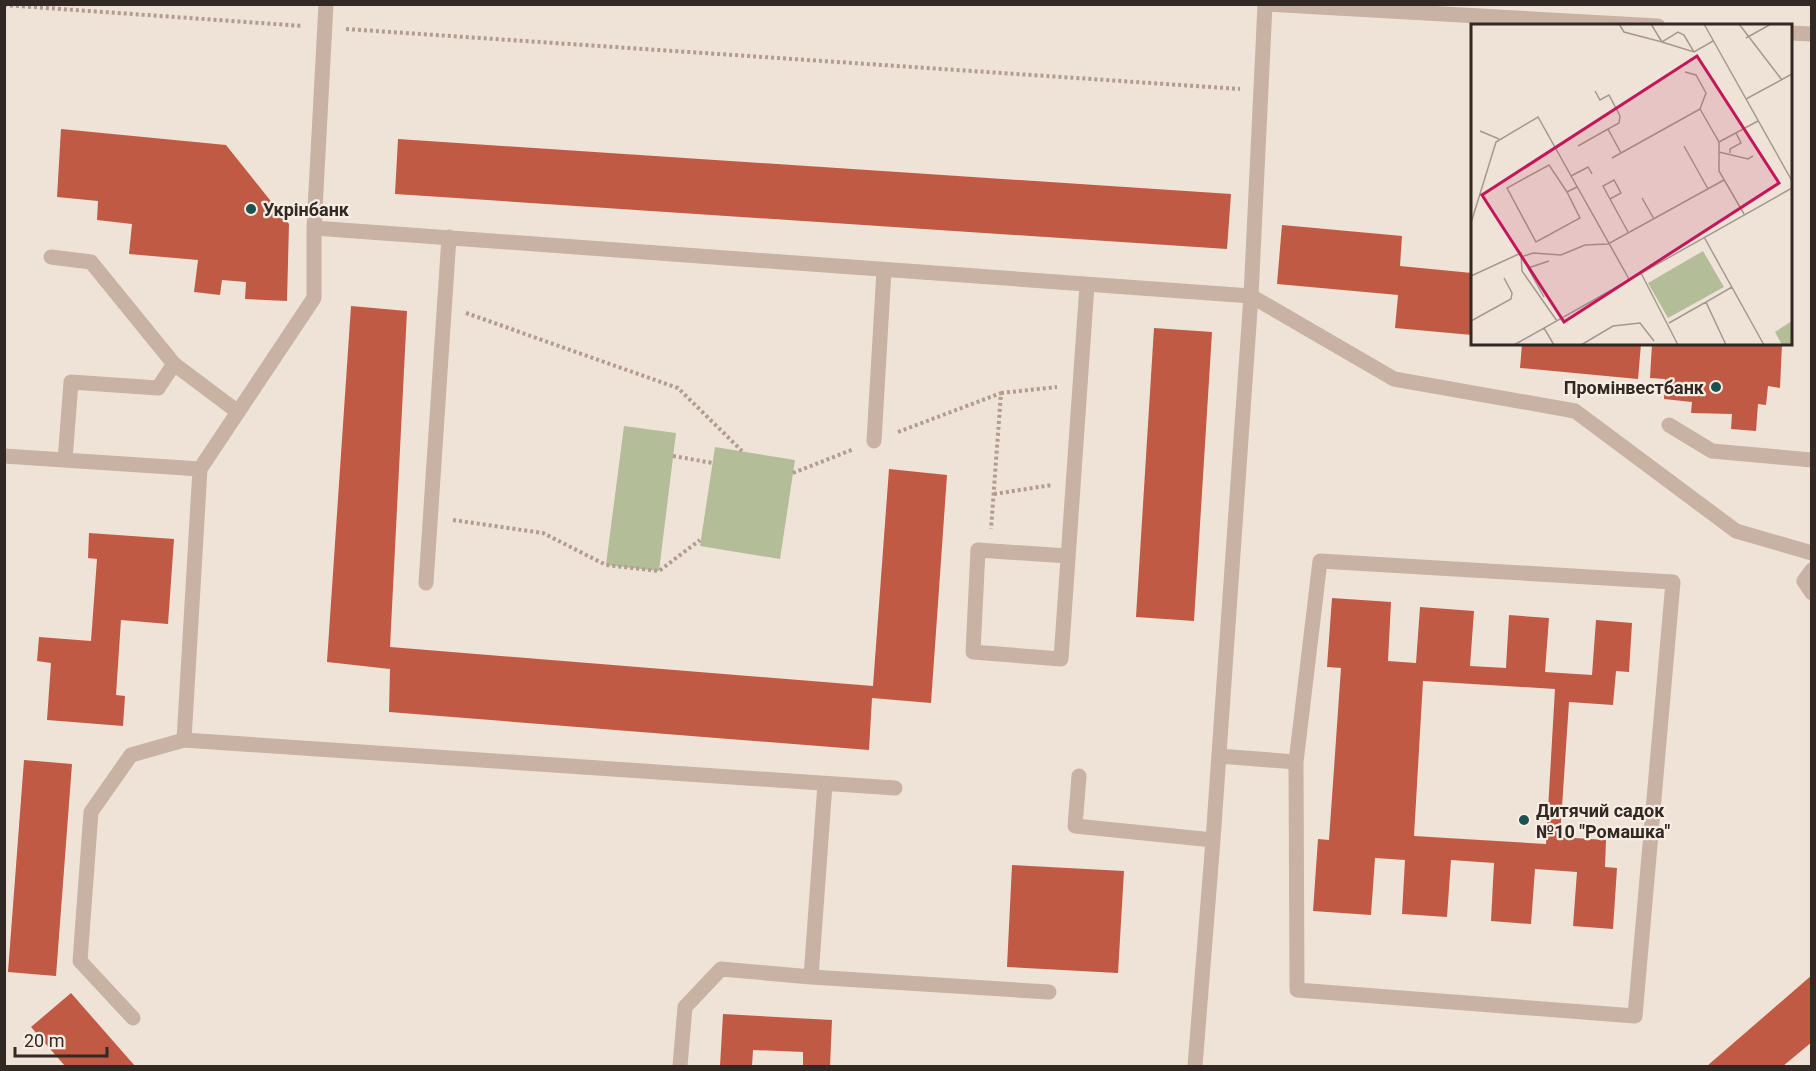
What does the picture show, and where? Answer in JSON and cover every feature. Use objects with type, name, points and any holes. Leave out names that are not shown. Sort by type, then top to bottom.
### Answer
[{"type":"street","points":[[184,740],[200,469],[314,298],[314,228],[326,4]]},
{"type":"street","points":[[1195,1066],[1251,296],[1264,4],[1622,24]]},
{"type":"street","points":[[1792,33],[1812,34]]},
{"type":"street","points":[[314,228],[1251,296],[1394,379],[1575,411],[1736,531],[1812,553]]},
{"type":"street","points":[[426,583],[449,237]]},
{"type":"street","points":[[51,257],[92,261],[174,364],[238,412]]},
{"type":"street","points":[[874,441],[884,270]]},
{"type":"street","points":[[1068,556],[978,550],[973,652],[1061,659],[1087,285]]},
{"type":"street","points":[[65,460],[71,382],[158,388],[174,364]]},
{"type":"street","points":[[1669,425],[1712,450],[1812,460]]},
{"type":"street","points":[[4,456],[200,469]]},
{"type":"street","points":[[1320,561],[1673,582],[1635,1016],[1297,990],[1296,762],[1320,561]]},
{"type":"street","points":[[1812,570],[1804,581],[1812,593]]},
{"type":"street","points":[[133,1018],[80,961],[91,812],[131,755],[184,740],[896,788]]},
{"type":"street","points":[[1219,756],[1296,762]]},
{"type":"street","points":[[1078,776],[1075,826],[1213,840]]},
{"type":"street","points":[[811,976],[825,784]]},
{"type":"street","points":[[680,1066],[685,1007],[721,969],[1049,992]]},
{"type":"path","points":[[4,5],[1261,90]]},
{"type":"path","points":[[444,305],[678,388],[742,451]]},
{"type":"path","points":[[793,472],[1001,393],[1080,385]]},
{"type":"path","points":[[990,551],[1001,393]]},
{"type":"path","points":[[673,456],[712,463]]},
{"type":"path","points":[[994,494],[1073,482]]},
{"type":"path","points":[[430,517],[543,532],[606,565],[659,571],[700,540]]},
{"type":"green space","points":[[624,426],[676,433],[659,571],[606,565]]},
{"type":"green space","points":[[715,447],[795,460],[780,559],[700,546]]},
{"type":"building","points":[[61,129],[226,145],[289,224],[287,301],[245,299],[246,282],[222,280],[220,295],[194,292],[198,260],[129,254],[132,224],[97,220],[98,201],[57,197]]},
{"type":"building","points":[[398,139],[1231,194],[1227,249],[395,194]]},
{"type":"building","points":[[1282,225],[1402,236],[1400,266],[1471,273],[1471,335],[1395,328],[1398,295],[1277,284]]},
{"type":"building","points":[[351,306],[407,311],[390,647],[873,686],[889,469],[947,475],[931,703],[872,698],[869,750],[389,712],[390,669],[327,662]]},
{"type":"building","points":[[1154,328],[1212,332],[1194,621],[1136,617]]},
{"type":"building","points":[[1522,345],[1641,345],[1638,379],[1520,368]]},
{"type":"building","name":"Промінвестбанк","points":[[1652,345],[1782,345],[1780,388],[1768,386],[1766,405],[1758,404],[1756,431],[1731,429],[1732,414],[1691,413],[1692,402],[1664,399],[1665,379],[1650,378]]},
{"type":"building","points":[[89,533],[174,539],[168,624],[121,620],[116,695],[125,696],[123,726],[47,720],[51,663],[37,661],[39,637],[91,641],[97,559],[88,558]]},
{"type":"building","points":[[1332,598],[1391,602],[1388,661],[1416,663],[1420,607],[1474,611],[1470,666],[1506,668],[1509,615],[1549,618],[1545,672],[1592,675],[1596,620],[1632,623],[1629,672],[1616,671],[1613,705],[1569,702],[1560,837],[1606,840],[1605,867],[1617,868],[1613,929],[1573,926],[1577,872],[1535,869],[1531,924],[1491,921],[1494,863],[1451,860],[1447,917],[1402,914],[1405,860],[1375,858],[1371,915],[1313,911],[1318,839],[1329,840],[1341,668],[1327,667]],"holes":[[[1423,681],[1555,689],[1546,844],[1414,836]]]},
{"type":"building","points":[[24,760],[72,764],[56,976],[8,972]]},
{"type":"building","points":[[1012,865],[1124,871],[1118,973],[1007,967]]},
{"type":"building","points":[[1812,975],[1812,1042],[1783,1066],[1707,1066]]},
{"type":"building","points":[[71,993],[135,1066],[65,1066],[31,1027]]},
{"type":"building","points":[[723,1014],[832,1020],[830,1066],[803,1066],[803,1052],[753,1050],[752,1066],[720,1066]]},
{"type":"place","name":"Укрінбанк","points":[[251,209]]},
{"type":"place","name":"Промінвестбанк","points":[[1716,387]]},
{"type":"place","name":"Дитячий садок №10 \"Ромашка\"","points":[[1524,820]]}]
